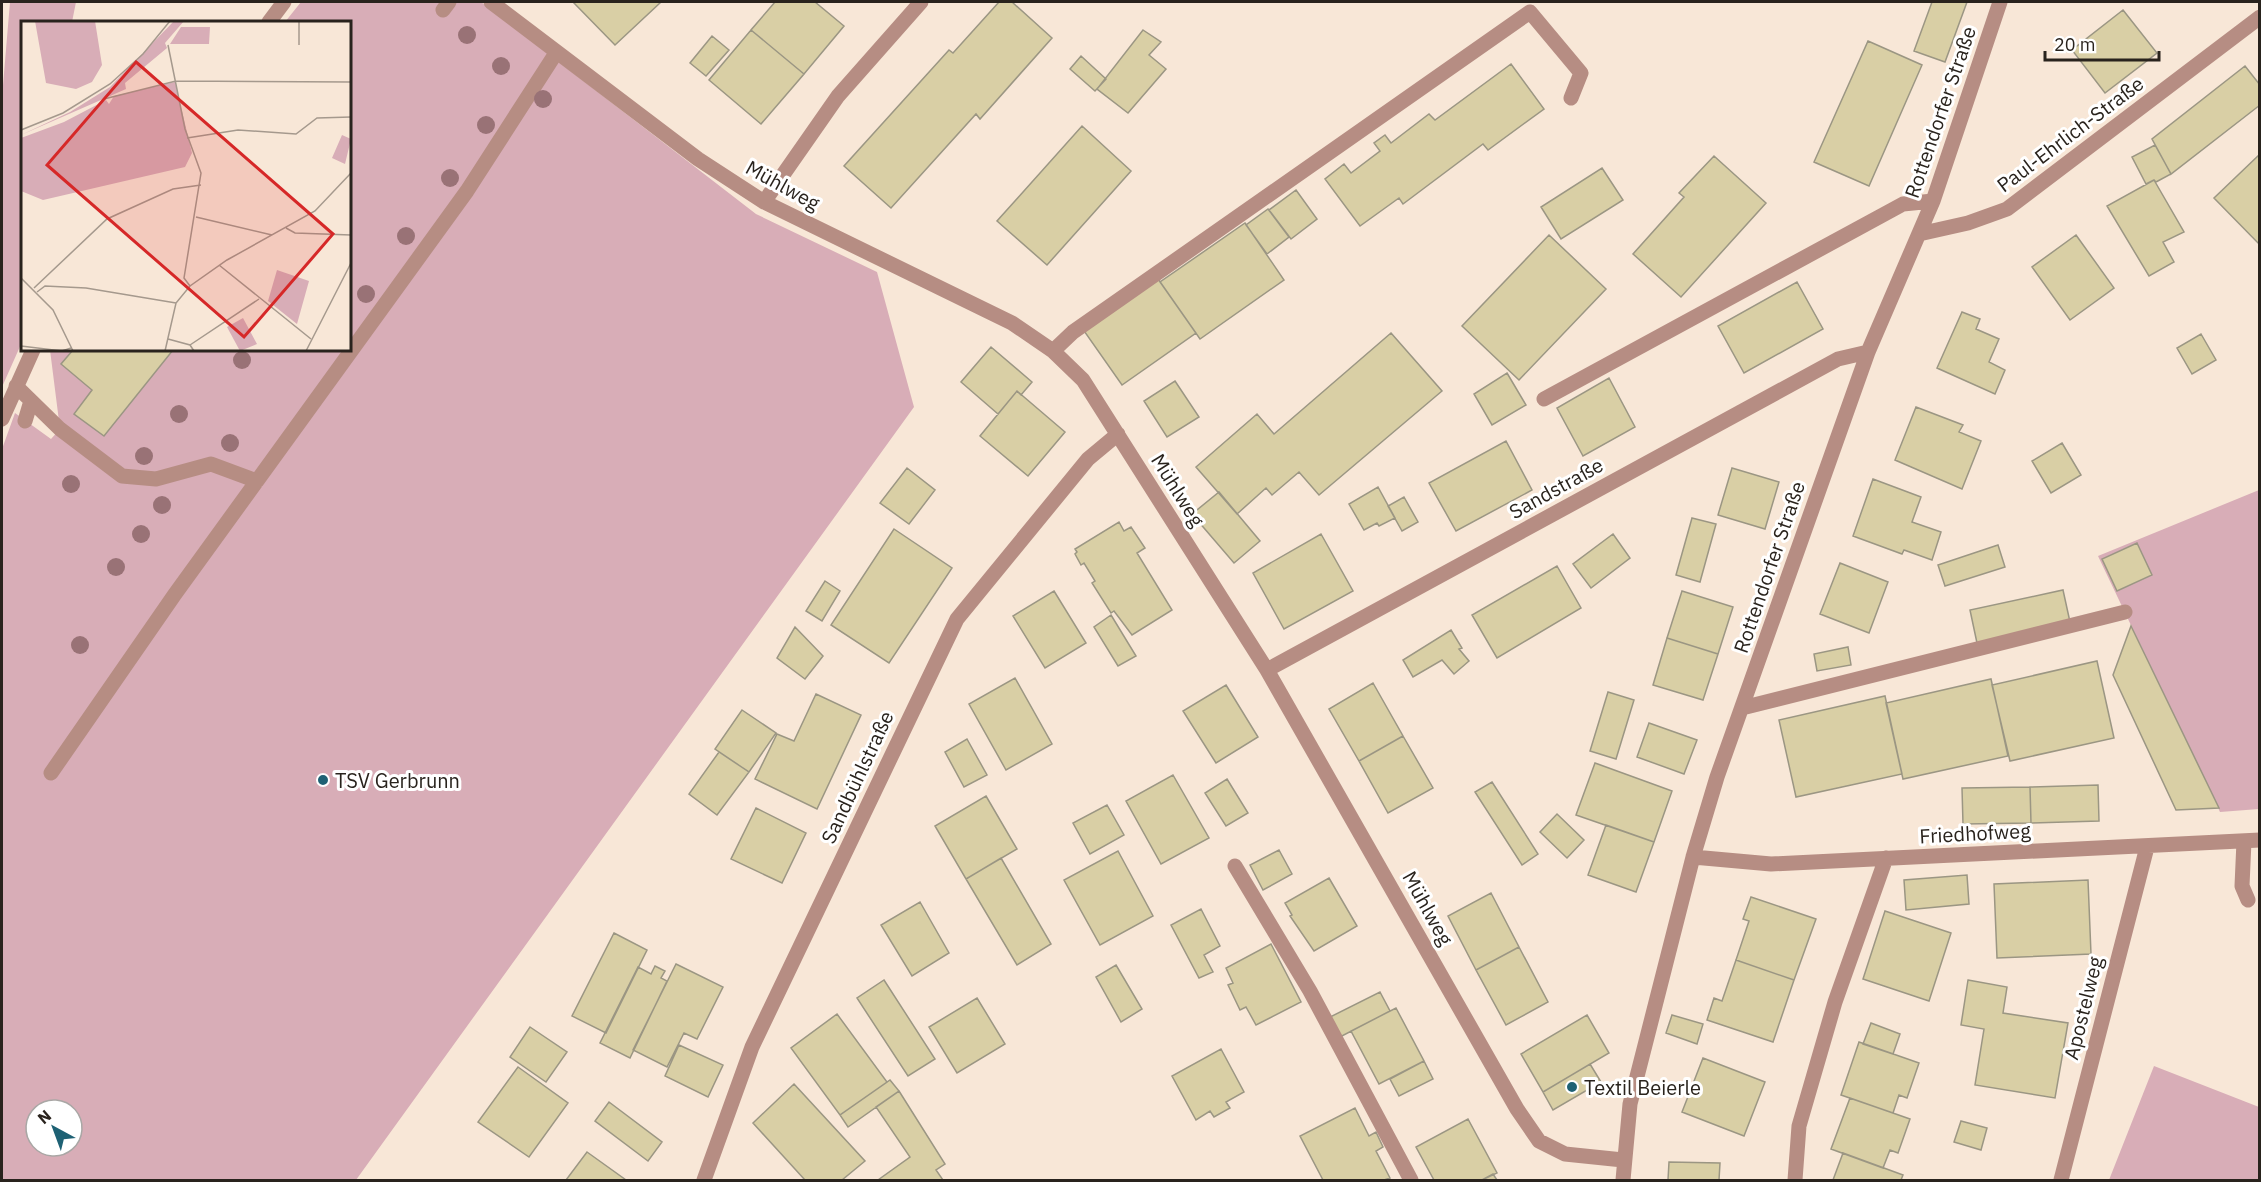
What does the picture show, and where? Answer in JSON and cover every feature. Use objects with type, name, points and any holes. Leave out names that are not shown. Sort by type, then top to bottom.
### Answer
[{"type":"street","points":[[270,21],[284,2]]},
{"type":"street","name":"Mühlweg","points":[[490,2],[698,159],[764,202],[932,286],[966,299],[1012,323],[1053,351],[1083,380],[1267,670],[1517,1109],[1539,1141],[1565,1154],[1623,1160]]},
{"type":"street","points":[[764,202],[790,160],[838,96],[921,2]]},
{"type":"street","name":"Rottendorfer Straße","points":[[1623,1160],[1630,1104],[1693,857],[1798,544],[1868,352],[1933,201],[2000,2]]},
{"type":"street","points":[[1053,351],[1083,325],[1530,12],[1581,73],[1571,98]]},
{"type":"street","name":"Paul-Ehrlich-Straße","points":[[1919,234],[1968,223],[2007,209],[2259,17]]},
{"type":"street","points":[[51,772],[257,481],[467,191],[556,53]]},
{"type":"street","points":[[1544,399],[1902,204],[1933,201]]},
{"type":"street","points":[[2,419],[33,351]]},
{"type":"street","name":"Sandstraße","points":[[1267,670],[1838,359],[1848,354],[1868,352]]},
{"type":"street","points":[[16,386],[60,429],[122,476],[156,479],[211,464],[257,481]]},
{"type":"street","points":[[25,421],[31,401]]},
{"type":"street","name":"Sandbühlstraße","points":[[704,1180],[752,1047],[957,619],[1088,459],[1118,434]]},
{"type":"street","points":[[1742,708],[2125,612]]},
{"type":"street","points":[[2248,900],[2242,886],[2252,841]]},
{"type":"street","name":"Friedhofweg","points":[[1693,857],[1771,864],[2252,841]]},
{"type":"street","name":"Apostelweg","points":[[2061,1180],[2147,847]]},
{"type":"street","points":[[1796,1180],[1798,1126],[1835,1002],[1886,858]]},
{"type":"street","points":[[1235,867],[1310,991],[1411,1180]]},
{"type":"street","points":[[1623,1160],[1623,1180]]},
{"type":"shaded area","points":[[10,2],[76,2],[72,21],[21,21],[21,344],[2,387],[2,97]]},
{"type":"shaded area","name":"TSV Gerbrunn","points":[[301,2],[481,2],[756,214],[877,272],[914,407],[356,1180],[2,1180],[2,449],[15,413],[51,439],[60,429],[50,351],[351,351],[351,21],[286,21]]},
{"type":"shaded area","points":[[2259,490],[2259,809],[2220,812],[2098,556]]},
{"type":"shaded area","points":[[2154,1066],[2259,1107],[2259,1180],[2109,1180]]},
{"type":"building","points":[[573,2],[661,2],[615,45]]},
{"type":"building","points":[[775,2],[815,2],[844,26],[804,74],[751,30]]},
{"type":"building","points":[[999,2],[1012,2],[1052,38],[980,119],[976,114],[891,208],[844,166],[949,50],[953,53]]},
{"type":"building","points":[[1932,2],[1967,2],[1945,62],[1914,51]]},
{"type":"building","points":[[2123,10],[2157,53],[2105,93],[2072,50]]},
{"type":"building","points":[[751,30],[804,74],[761,124],[709,80]]},
{"type":"building","points":[[1143,30],[1161,42],[1149,55],[1166,69],[1128,113],[1097,89]]},
{"type":"building","points":[[712,36],[729,50],[706,76],[690,63]]},
{"type":"building","points":[[1868,41],[1922,65],[1869,186],[1814,162]]},
{"type":"building","points":[[1081,56],[1106,79],[1095,91],[1070,69]]},
{"type":"building","points":[[1511,64],[1544,109],[1488,150],[1483,144],[1403,204],[1399,198],[1360,226],[1325,179],[1344,164],[1351,173],[1380,151],[1374,143],[1385,135],[1391,143],[1429,114],[1435,120]]},
{"type":"building","points":[[2245,66],[2260,85],[2260,105],[2171,174],[2152,139]]},
{"type":"building","points":[[1082,126],[1131,171],[1047,265],[997,221]]},
{"type":"building","points":[[2155,145],[2171,174],[2156,182],[2154,180],[2146,184],[2132,157]]},
{"type":"building","points":[[2260,154],[2260,245],[2214,198]]},
{"type":"building","points":[[1714,156],[1766,203],[1681,297],[1633,254],[1684,197],[1679,193]]},
{"type":"building","points":[[1602,168],[1623,200],[1561,239],[1541,207]]},
{"type":"building","points":[[2154,180],[2184,232],[2163,242],[2174,262],[2149,276],[2107,206]]},
{"type":"building","points":[[1296,190],[1317,219],[1291,239],[1269,210]]},
{"type":"building","points":[[1268,209],[1289,237],[1267,254],[1246,225]]},
{"type":"building","points":[[1245,223],[1284,280],[1200,339],[1160,282]]},
{"type":"building","points":[[1549,235],[1606,289],[1519,380],[1462,326]]},
{"type":"building","points":[[2076,235],[2114,288],[2070,320],[2032,267]]},
{"type":"building","points":[[1156,276],[1196,333],[1122,385],[1082,328]]},
{"type":"building","points":[[1797,282],[1823,329],[1744,373],[1718,326]]},
{"type":"building","points":[[1962,312],[1980,319],[1976,329],[1999,339],[1989,362],[2005,370],[1995,394],[1937,368]]},
{"type":"building","points":[[1391,333],[1442,391],[1319,495],[1299,472],[1272,495],[1266,488],[1237,514],[1196,467],[1257,414],[1274,434]]},
{"type":"building","points":[[2201,334],[2216,360],[2192,374],[2177,348]]},
{"type":"building","points":[[991,347],[1032,382],[1021,395],[1017,391],[998,414],[961,382]]},
{"type":"building","points":[[72,351],[172,351],[104,436],[74,414],[92,390],[61,364]]},
{"type":"building","points":[[1507,373],[1526,405],[1492,425],[1474,394]]},
{"type":"building","points":[[1609,378],[1635,427],[1583,456],[1557,408]]},
{"type":"building","points":[[1175,381],[1199,417],[1167,437],[1144,401]]},
{"type":"building","points":[[1017,391],[1065,432],[1028,476],[980,436]]},
{"type":"building","points":[[1916,407],[1963,425],[1959,432],[1981,441],[1962,489],[1895,460]]},
{"type":"building","points":[[1506,441],[1532,490],[1456,531],[1429,483]]},
{"type":"building","points":[[2062,443],[2081,475],[2051,493],[2032,461]]},
{"type":"building","points":[[907,468],[935,490],[909,524],[880,503]]},
{"type":"building","points":[[1732,468],[1779,482],[1765,529],[1718,515]]},
{"type":"building","points":[[1873,479],[1921,497],[1912,522],[1941,532],[1932,560],[1904,550],[1902,554],[1853,536]]},
{"type":"building","points":[[1378,487],[1395,518],[1379,526],[1377,523],[1364,530],[1349,504]]},
{"type":"building","points":[[1219,492],[1260,541],[1234,563],[1192,514]]},
{"type":"building","points":[[1404,497],[1418,522],[1402,531],[1388,506]]},
{"type":"building","points":[[1692,518],[1716,524],[1700,582],[1676,575]]},
{"type":"building","points":[[1119,522],[1124,531],[1131,527],[1145,548],[1137,553],[1172,610],[1132,635],[1114,611],[1111,613],[1092,583],[1095,581],[1084,563],[1081,565],[1075,554],[1077,552],[1075,549]]},
{"type":"building","points":[[894,529],[952,568],[889,663],[831,625]]},
{"type":"building","points":[[1321,534],[1353,591],[1284,629],[1253,573]]},
{"type":"building","points":[[1613,534],[1630,558],[1591,588],[1573,564]]},
{"type":"building","points":[[2137,543],[2152,575],[2117,591],[2102,559]]},
{"type":"building","points":[[1998,545],[2005,567],[1945,586],[1938,565]]},
{"type":"building","points":[[1840,563],[1888,582],[1869,633],[1820,614]]},
{"type":"building","points":[[1557,566],[1581,608],[1497,658],[1472,615]]},
{"type":"building","points":[[825,581],[840,591],[822,621],[806,611]]},
{"type":"building","points":[[2063,590],[2070,622],[1977,643],[1970,610]]},
{"type":"building","points":[[1054,591],[1086,643],[1045,668],[1013,616]]},
{"type":"building","points":[[1682,591],[1733,607],[1718,654],[1667,638]]},
{"type":"building","points":[[1111,615],[1136,656],[1118,666],[1094,627]]},
{"type":"building","points":[[2131,626],[2219,808],[2176,810],[2113,675]]},
{"type":"building","points":[[795,627],[823,656],[805,679],[777,658]]},
{"type":"building","points":[[1451,630],[1462,648],[1459,649],[1469,661],[1454,674],[1442,660],[1413,677],[1403,660]]},
{"type":"building","points":[[1667,638],[1718,654],[1703,700],[1653,685]]},
{"type":"building","points":[[1848,647],[1851,665],[1817,671],[1814,654]]},
{"type":"building","points":[[2097,661],[2114,738],[2010,761],[1992,685]]},
{"type":"building","points":[[1015,678],[1052,744],[1006,770],[969,704]]},
{"type":"building","points":[[1991,679],[2008,756],[1903,779],[1886,703]]},
{"type":"building","points":[[1373,683],[1403,736],[1359,761],[1329,709]]},
{"type":"building","points":[[1226,685],[1258,737],[1216,763],[1183,711]]},
{"type":"building","points":[[1608,692],[1634,700],[1616,759],[1590,751]]},
{"type":"building","points":[[816,694],[861,715],[817,809],[755,779],[777,734],[794,741]]},
{"type":"building","points":[[1885,696],[1902,774],[1796,797],[1779,720]]},
{"type":"building","points":[[742,710],[776,733],[749,772],[715,749]]},
{"type":"building","points":[[1649,723],[1697,740],[1684,774],[1637,757]]},
{"type":"building","points":[[1403,736],[1433,788],[1388,813],[1359,761]]},
{"type":"building","points":[[967,739],[987,775],[964,787],[945,752]]},
{"type":"building","points":[[719,752],[749,772],[717,815],[689,794]]},
{"type":"building","points":[[1595,763],[1672,791],[1654,842],[1576,815]]},
{"type":"building","points":[[1173,775],[1209,838],[1161,864],[1126,801]]},
{"type":"building","points":[[1227,779],[1248,813],[1226,826],[1205,793]]},
{"type":"building","points":[[1492,782],[1538,854],[1522,865],[1475,792]]},
{"type":"building","points":[[2098,785],[2099,821],[2031,823],[2030,787]]},
{"type":"building","points":[[2030,787],[2031,823],[1963,824],[1962,788]]},
{"type":"building","points":[[986,796],[1017,849],[966,879],[935,826]]},
{"type":"building","points":[[1107,805],[1124,835],[1090,854],[1073,823]]},
{"type":"building","points":[[756,808],[806,833],[782,883],[731,859]]},
{"type":"building","points":[[1557,814],[1584,840],[1567,858],[1540,832]]},
{"type":"building","points":[[1606,825],[1654,842],[1636,892],[1588,875]]},
{"type":"building","points":[[1279,850],[1292,874],[1263,890],[1250,865]]},
{"type":"building","points":[[1118,851],[1153,916],[1100,945],[1064,880]]},
{"type":"building","points":[[1001,858],[1051,944],[1017,965],[966,879]]},
{"type":"building","points":[[1967,875],[1969,904],[1906,910],[1904,880]]},
{"type":"building","points":[[1329,878],[1357,926],[1314,951],[1290,916],[1292,915],[1285,903]]},
{"type":"building","points":[[2088,880],[2091,954],[1997,958],[1994,884]]},
{"type":"building","points":[[1491,893],[1519,947],[1476,970],[1448,916]]},
{"type":"building","points":[[1751,897],[1816,919],[1794,980],[1736,960],[1749,921],[1743,919]]},
{"type":"building","points":[[920,902],[949,953],[912,976],[881,925]]},
{"type":"building","points":[[1201,909],[1220,946],[1204,955],[1213,972],[1199,978],[1171,925]]},
{"type":"building","points":[[1885,911],[1951,933],[1929,1001],[1863,979]]},
{"type":"building","points":[[614,933],[647,950],[606,1033],[572,1016]]},
{"type":"building","points":[[1271,944],[1301,1002],[1256,1025],[1246,1007],[1240,1010],[1228,985],[1233,983],[1226,968]]},
{"type":"building","points":[[1519,947],[1548,1002],[1506,1025],[1476,970]]},
{"type":"building","points":[[1736,960],[1794,980],[1773,1042],[1707,1020],[1714,998],[1722,1001]]},
{"type":"building","points":[[676,964],[723,987],[697,1039],[684,1033],[667,1067],[633,1050]]},
{"type":"building","points":[[1116,965],[1142,1009],[1121,1022],[1096,977]]},
{"type":"building","points":[[655,966],[665,971],[661,978],[667,981],[630,1058],[600,1043],[638,967],[651,974]]},
{"type":"building","points":[[884,980],[935,1059],[908,1076],[857,998]]},
{"type":"building","points":[[1968,980],[2007,987],[2003,1013],[2068,1023],[2055,1098],[1975,1085],[1984,1029],[1961,1025]]},
{"type":"building","points":[[1380,992],[1390,1011],[1340,1037],[1330,1017]]},
{"type":"building","points":[[977,998],[1005,1044],[957,1073],[929,1027]]},
{"type":"building","points":[[1396,1008],[1424,1061],[1379,1084],[1351,1031]]},
{"type":"building","points":[[837,1014],[887,1082],[840,1115],[791,1048]]},
{"type":"building","points":[[1587,1015],[1609,1053],[1543,1092],[1521,1054]]},
{"type":"building","points":[[1672,1015],[1703,1024],[1697,1044],[1666,1033]]},
{"type":"building","points":[[1871,1023],[1900,1034],[1893,1054],[1863,1044]]},
{"type":"building","points":[[530,1027],[567,1052],[546,1082],[510,1057]]},
{"type":"building","points":[[1859,1042],[1919,1063],[1907,1098],[1899,1095],[1893,1113],[1841,1095]]},
{"type":"building","points":[[679,1045],[723,1065],[708,1097],[665,1076]]},
{"type":"building","points":[[1221,1049],[1244,1092],[1226,1102],[1230,1108],[1214,1117],[1210,1111],[1196,1120],[1172,1076]]},
{"type":"building","points":[[1703,1058],[1765,1082],[1744,1136],[1682,1112]]},
{"type":"building","points":[[1424,1061],[1433,1079],[1399,1096],[1390,1079]]},
{"type":"building","name":"Textil Beierle","points":[[1590,1064],[1601,1082],[1553,1110],[1543,1092]]},
{"type":"building","points":[[518,1067],[568,1103],[529,1157],[478,1122]]},
{"type":"building","points":[[890,1080],[899,1091],[848,1127],[840,1115]]},
{"type":"building","points":[[794,1084],[865,1161],[842,1180],[805,1180],[753,1123]]},
{"type":"building","points":[[899,1091],[945,1164],[936,1170],[943,1180],[878,1180],[910,1157],[876,1107]]},
{"type":"building","points":[[1850,1098],[1910,1119],[1898,1153],[1890,1150],[1883,1168],[1831,1149]]},
{"type":"building","points":[[609,1102],[662,1142],[648,1161],[595,1121]]},
{"type":"building","points":[[1355,1108],[1369,1136],[1376,1132],[1383,1147],[1376,1151],[1390,1178],[1384,1180],[1323,1180],[1300,1136]]},
{"type":"building","points":[[1468,1119],[1497,1173],[1482,1180],[1434,1180],[1416,1147]]},
{"type":"building","points":[[1961,1121],[1987,1128],[1981,1150],[1954,1142]]},
{"type":"building","points":[[587,1152],[626,1180],[566,1180]]},
{"type":"building","points":[[1843,1153],[1903,1175],[1901,1180],[1833,1180]]},
{"type":"building","points":[[1669,1162],[1720,1163],[1719,1180],[1668,1180]]},
{"type":"building","points":[[1493,1174],[1497,1180],[1482,1180]]},
{"type":"place","name":"TSV Gerbrunn","points":[[323,780]]},
{"type":"place","name":"Textil Beierle","points":[[1572,1087]]}]
